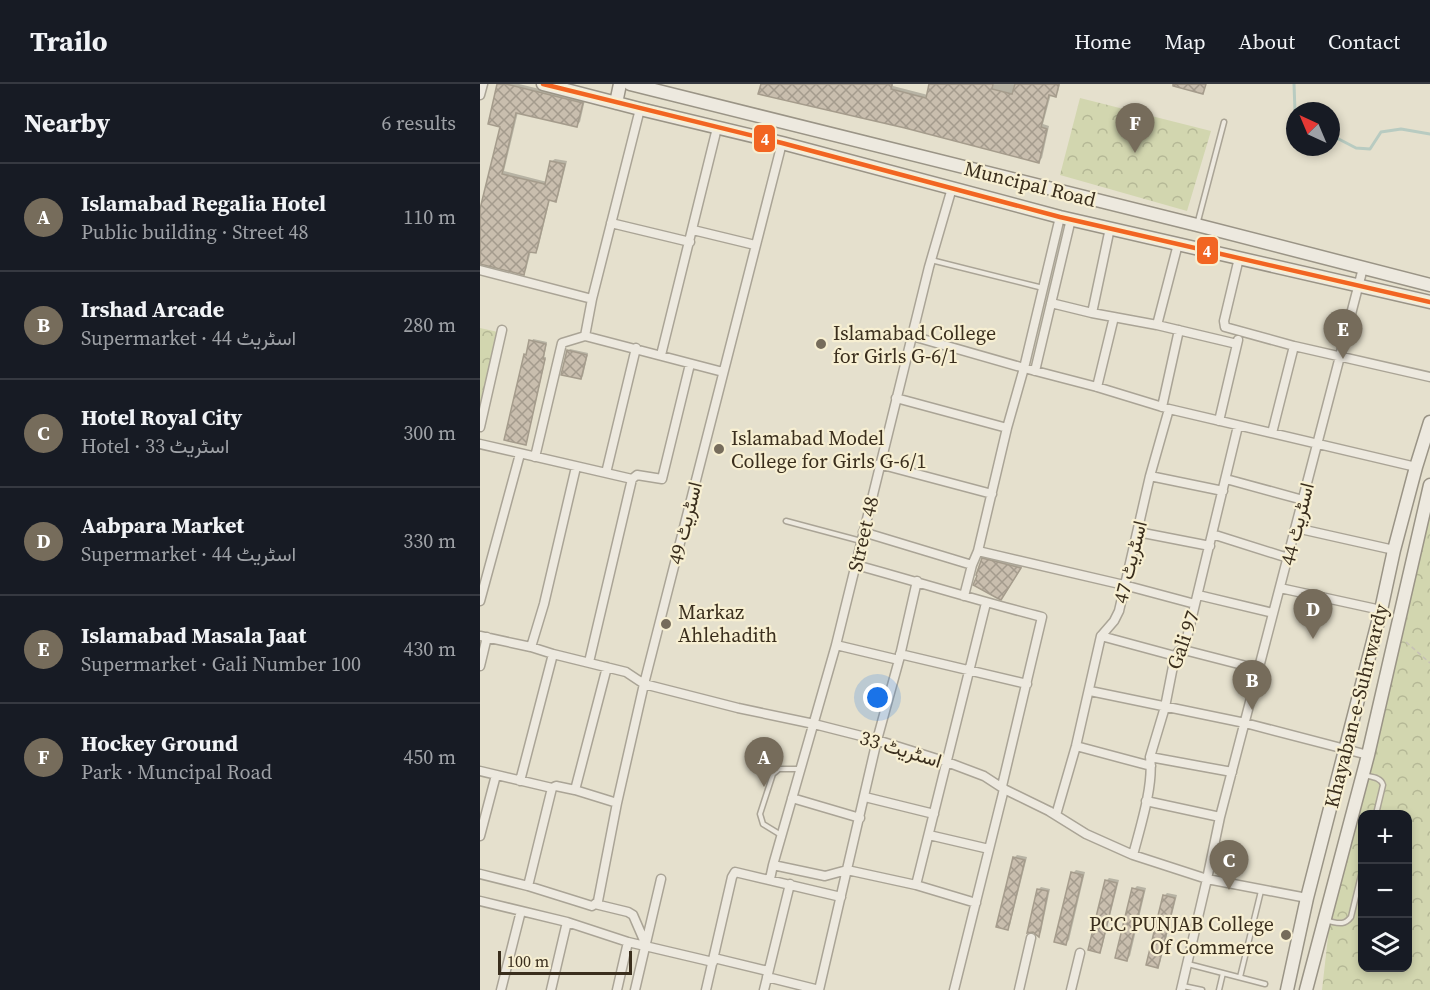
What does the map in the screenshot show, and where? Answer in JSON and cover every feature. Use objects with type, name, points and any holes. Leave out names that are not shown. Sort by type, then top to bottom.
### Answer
[{"type":"street","points":[[480,95],[483,84]]},
{"type":"street","name":"Muncipal Road","points":[[543,84],[590,90],[616,103],[782,143],[1066,218],[1430,302]]},
{"type":"street","points":[[616,103],[620,84]]},
{"type":"street","name":"Muncipal Road","points":[[630,84],[1430,285]]},
{"type":"street","points":[[585,336],[592,299],[640,109]]},
{"type":"street","points":[[732,131],[736,111]]},
{"type":"street","points":[[661,355],[717,128]]},
{"type":"street","name":"اسٹریٹ 49","points":[[595,904],[598,901],[617,802],[644,684],[782,143]]},
{"type":"street","name":"Street 48","points":[[770,879],[836,645],[879,464],[951,188]]},
{"type":"street","points":[[964,596],[978,550],[1043,288],[1066,218]]},
{"type":"street","points":[[1035,371],[1051,303],[1066,218]]},
{"type":"street","points":[[611,224],[690,242]]},
{"type":"street","points":[[1092,313],[1110,228]]},
{"type":"street","points":[[693,230],[755,245]]},
{"type":"street","points":[[1157,325],[1178,244]]},
{"type":"street","points":[[1239,258],[1224,321],[1225,327],[1294,346],[1430,377]]},
{"type":"street","name":"اسٹریٹ 44","points":[[1181,988],[1220,817],[1363,268]]},
{"type":"street","points":[[480,270],[592,299]]},
{"type":"street","points":[[1051,303],[1237,344]]},
{"type":"street","points":[[1097,387],[1114,317]]},
{"type":"street","points":[[480,427],[502,330]]},
{"type":"street","name":"اسٹریٹ 47","points":[[1056,815],[1076,746],[1101,636],[1119,611],[1166,408],[1179,330]]},
{"type":"street","points":[[1219,421],[1240,332]]},
{"type":"street","points":[[535,457],[562,343],[585,336],[723,372]]},
{"type":"street","points":[[912,336],[1166,408],[1416,467]]},
{"type":"street","points":[[1272,433],[1294,346]]},
{"type":"street","points":[[606,473],[636,348]]},
{"type":"street","points":[[589,662],[632,479],[637,475],[662,480],[690,364]]},
{"type":"street","points":[[896,398],[1007,428]]},
{"type":"street","name":"Khayaban-e-Suhrwardy","points":[[1287,986],[1394,550],[1430,422]]},
{"type":"street","name":"Gali 97","points":[[1133,855],[1175,656],[1179,651],[1184,650],[1238,426]]},
{"type":"street","points":[[480,444],[632,479]]},
{"type":"street","points":[[480,601],[520,454]]},
{"type":"street","points":[[879,464],[992,494]]},
{"type":"street","points":[[531,647],[544,604],[576,467]]},
{"type":"street","points":[[1150,476],[1223,491]]},
{"type":"street","points":[[1226,479],[1303,500]]},
{"type":"street","name":"Khayaban-e-Suhrwardy","points":[[1306,988],[1368,755],[1430,485]]},
{"type":"street","points":[[1296,528],[1394,550]]},
{"type":"street","points":[[1138,532],[1210,546]]},
{"type":"street","points":[[1212,534],[1288,558]]},
{"type":"street","points":[[862,537],[972,565]]},
{"type":"street","points":[[978,550],[1124,585],[1273,613]]},
{"type":"street","points":[[856,565],[1041,617],[990,849],[954,990]]},
{"type":"street","points":[[480,901],[567,922],[628,942],[768,974],[819,990],[877,740],[900,657],[917,581]]},
{"type":"street","points":[[1280,588],[1381,610]]},
{"type":"street","points":[[916,885],[986,603]]},
{"type":"street","points":[[1101,636],[1175,656]]},
{"type":"street","points":[[480,666],[484,637]]},
{"type":"street","name":"اسٹریٹ 33","points":[[484,637],[626,672],[644,684],[877,740],[947,762],[984,776],[1086,834],[1133,855],[1207,879],[1307,898]]},
{"type":"street","points":[[836,645],[1027,684]]},
{"type":"street","points":[[1184,650],[1258,669]]},
{"type":"street","points":[[520,781],[553,654]]},
{"type":"street","points":[[575,790],[607,667]]},
{"type":"street","points":[[1089,691],[1245,723],[1368,755]]},
{"type":"street","points":[[1076,746],[1151,761],[1232,772]]},
{"type":"street","points":[[480,771],[520,781],[575,790],[617,802]]},
{"type":"street","points":[[480,836],[495,775]]},
{"type":"street","points":[[528,886],[554,787]]},
{"type":"street","points":[[864,797],[934,814]]},
{"type":"street","points":[[792,798],[860,818]]},
{"type":"street","points":[[1146,801],[1220,817]]},
{"type":"street","points":[[929,835],[990,849]]},
{"type":"street","points":[[773,865],[825,876],[847,870],[916,885],[976,903]]},
{"type":"street","points":[[706,990],[735,872],[841,897]]},
{"type":"street","points":[[480,874],[592,906],[595,904],[628,912],[633,915],[646,945]]},
{"type":"street","points":[[635,990],[661,879]]},
{"type":"street","points":[[764,990],[790,884]]},
{"type":"street","points":[[501,990],[521,911]]},
{"type":"street","points":[[551,990],[567,922]]},
{"type":"street","points":[[1019,990],[1031,938]]},
{"type":"street","points":[[616,990],[628,942]]},
{"type":"street","points":[[1071,990],[1080,953]]},
{"type":"street","points":[[1287,986],[1306,988]]},
{"type":"lane","points":[[1197,225],[1224,122]]},
{"type":"lane","points":[[931,260],[1043,288]]},
{"type":"lane","points":[[786,520],[862,537]]},
{"type":"lane","points":[[782,835],[763,824],[760,814],[773,774],[779,769],[801,769]]},
{"type":"lane","points":[[1363,775],[1380,779],[1382,782],[1377,810]]},
{"type":"lane","points":[[1325,920],[1342,924],[1347,922],[1351,917],[1358,888]]},
{"type":"lane","points":[[1240,977],[1261,891]]},
{"type":"lane","points":[[1187,964],[1265,984]]},
{"type":"lane","points":[[1219,990],[1223,973]]},
{"type":"lane","points":[[1181,988],[1202,990]]},
{"type":"path","points":[[1396,634],[1430,663]]},
{"type":"green space","points":[[1080,98],[1211,131],[1187,211],[1060,175]]},
{"type":"green space","points":[[480,328],[498,332],[480,414]]},
{"type":"green space","points":[[1430,507],[1430,990],[1322,990],[1331,910]]},
{"type":"building","points":[[497,84],[506,84],[583,103],[577,127],[516,113],[502,174],[545,184],[550,161],[565,164],[556,202],[549,200],[536,253],[529,252],[524,275],[480,264],[480,209],[500,127],[488,124]]},
{"type":"building","points":[[761,84],[892,84],[891,89],[926,98],[929,84],[993,84],[992,89],[1012,94],[1015,84],[1059,84],[1056,97],[1049,95],[1041,127],[1047,129],[1039,163],[905,128],[758,94]]},
{"type":"building","points":[[1173,84],[1206,84],[1203,94],[1173,86]]},
{"type":"building","points":[[529,340],[546,344],[543,359],[545,359],[526,445],[504,440]]},
{"type":"building","points":[[567,350],[587,355],[581,379],[561,375]]},
{"type":"building","points":[[982,558],[1021,568],[1001,600],[973,585]]},
{"type":"building","points":[[1013,857],[1025,860],[1008,930],[996,927]]},
{"type":"building","points":[[1071,872],[1083,875],[1066,945],[1054,942]]},
{"type":"building","points":[[1105,880],[1117,883],[1100,953],[1088,950]]},
{"type":"building","points":[[1132,888],[1144,891],[1127,961],[1115,958]]},
{"type":"building","points":[[1037,889],[1048,891],[1039,937],[1033,932],[1027,933]]},
{"type":"building","points":[[1163,895],[1175,898],[1158,968],[1146,965]]},
{"type":"waterway","points":[[1294,84],[1295,102]]},
{"type":"waterway","points":[[1340,140],[1356,148],[1370,149],[1381,132],[1401,129],[1430,134]]},
{"type":"transit line","name":"4","points":[[543,84],[782,143],[1060,217],[1430,302]]},
{"type":"place","name":"Hockey Ground","points":[[1135,153]]},
{"type":"place","name":"Islamabad College for Girls G-6/1","points":[[821,344]]},
{"type":"place","name":"Islamabad Masala Jaat","points":[[1343,359]]},
{"type":"place","name":"Islamabad Model College for Girls G-6/1","points":[[719,449]]},
{"type":"place","name":"Markaz Ahlehadith","points":[[666,624]]},
{"type":"place","name":"Aabpara Market","points":[[1313,639]]},
{"type":"place","name":"Irshad Arcade","points":[[1252,710]]},
{"type":"place","name":"Islamabad Regalia Hotel","points":[[764,787]]},
{"type":"place","name":"Hotel Royal City","points":[[1229,890]]},
{"type":"place","name":"PCC PUNJAB College Of Commerce","points":[[1286,935]]}]
